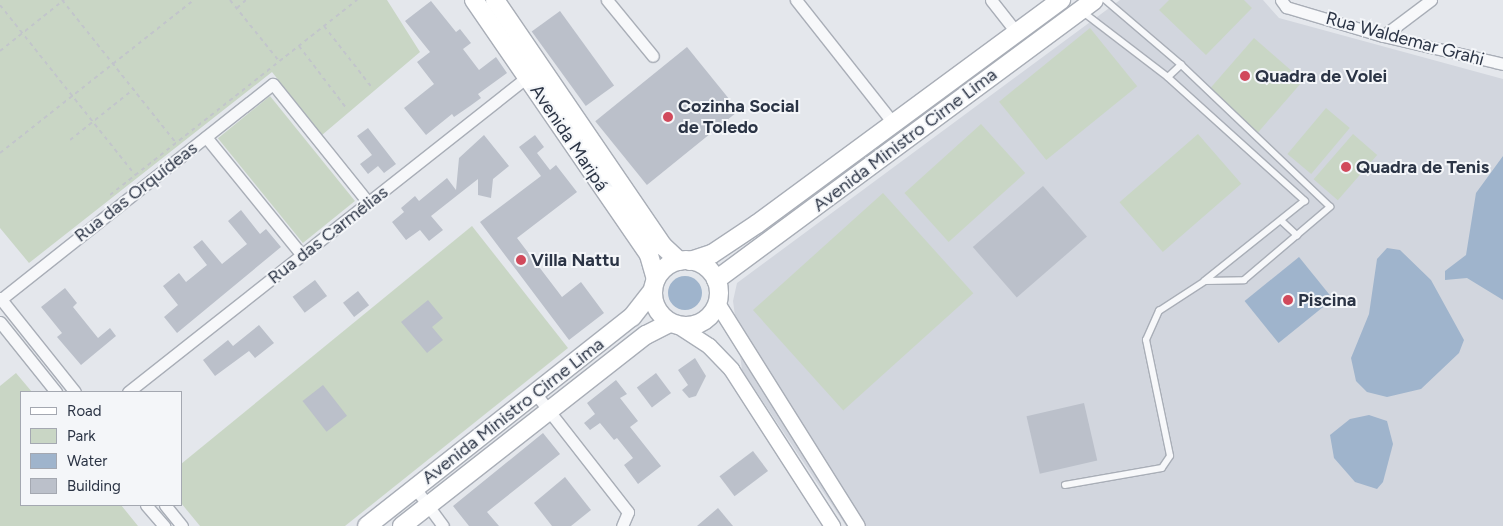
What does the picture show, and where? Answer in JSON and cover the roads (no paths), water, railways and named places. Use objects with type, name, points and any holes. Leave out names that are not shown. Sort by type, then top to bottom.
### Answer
[{"type":"main road","name":"Avenida Maripá","points":[[474,0],[527,77],[566,118]]},
{"type":"main road","name":"Avenida Maripá","points":[[495,0],[581,140],[663,246],[684,261]]},
{"type":"main road","points":[[832,526],[731,369],[709,346],[674,324],[657,309],[654,285],[661,271],[684,261],[712,254],[757,224],[1062,0]]},
{"type":"main road","name":"Avenida Ministro Cirne Lima","points":[[716,280],[1087,5]]},
{"type":"main road","points":[[1013,35],[1022,54]]},
{"type":"main road","name":"Avenida Maripá","points":[[581,140],[649,255],[654,285]]},
{"type":"main road","points":[[684,261],[701,264],[716,280],[718,303],[857,526]]},
{"type":"main road","name":"Avenida Ministro Cirne Lima","points":[[367,526],[632,317],[654,285]]},
{"type":"main road","points":[[674,324],[698,324],[710,316],[718,303]]},
{"type":"main road","name":"Avenida Ministro Cirne Lima","points":[[402,526],[646,335],[674,324]]},
{"type":"street","points":[[608,0],[652,56]]},
{"type":"street","points":[[796,0],[894,123]]},
{"type":"street","points":[[991,0],[1013,35]]},
{"type":"street","name":"Rua Waldemar Grahi","points":[[1281,0],[1286,7],[1383,36],[1503,64]]},
{"type":"street","points":[[1383,36],[1431,0]]},
{"type":"street","name":"Rua das Carmélias","points":[[129,391],[527,77]]},
{"type":"street","name":"Rua das Orquídeas","points":[[0,299],[273,84],[368,202]]},
{"type":"street","points":[[206,137],[302,255]]},
{"type":"street","points":[[0,299],[74,391]]},
{"type":"street","points":[[0,322],[55,391]]},
{"type":"street","points":[[535,393],[628,512],[622,526]]},
{"type":"street","points":[[415,488],[443,526]]},
{"type":"street","points":[[147,506],[164,526]]},
{"type":"street","points":[[166,506],[182,526]]},
{"type":"lane","points":[[1106,0],[1181,65],[1330,206],[1244,280],[1205,281]]},
{"type":"lane","points":[[1065,485],[1162,468],[1170,456],[1146,340],[1159,311],[1205,281],[1305,201],[1087,5]]},
{"type":"lane","points":[[1168,77],[1181,65]]},
{"type":"lane","points":[[1282,221],[1296,235]]},
{"type":"water","points":[[1503,156],[1503,300],[1467,278],[1445,280],[1445,271],[1466,255],[1476,193]]},
{"type":"water","points":[[1387,248],[1400,250],[1431,280],[1464,340],[1459,353],[1421,389],[1387,397],[1367,392],[1356,381],[1351,358],[1369,314],[1377,259]]},
{"type":"water","name":"Piscina","points":[[1299,257],[1333,299],[1279,343],[1245,301]]},
{"type":"water","points":[[685,276],[697,281],[702,293],[697,305],[685,310],[673,305],[668,293],[673,281]]},
{"type":"water","points":[[1369,415],[1387,421],[1393,444],[1383,482],[1377,489],[1355,482],[1334,458],[1330,435],[1350,419]]},
{"type":"place","name":"Quadra de Volei","points":[[1245,76]]},
{"type":"place","name":"Cozinha Social de Toledo","points":[[668,117]]},
{"type":"place","name":"Quadra de Tenis","points":[[1346,167]]},
{"type":"place","name":"Villa Nattu","points":[[521,260]]},
{"type":"place","name":"Piscina","points":[[1288,300]]}]
